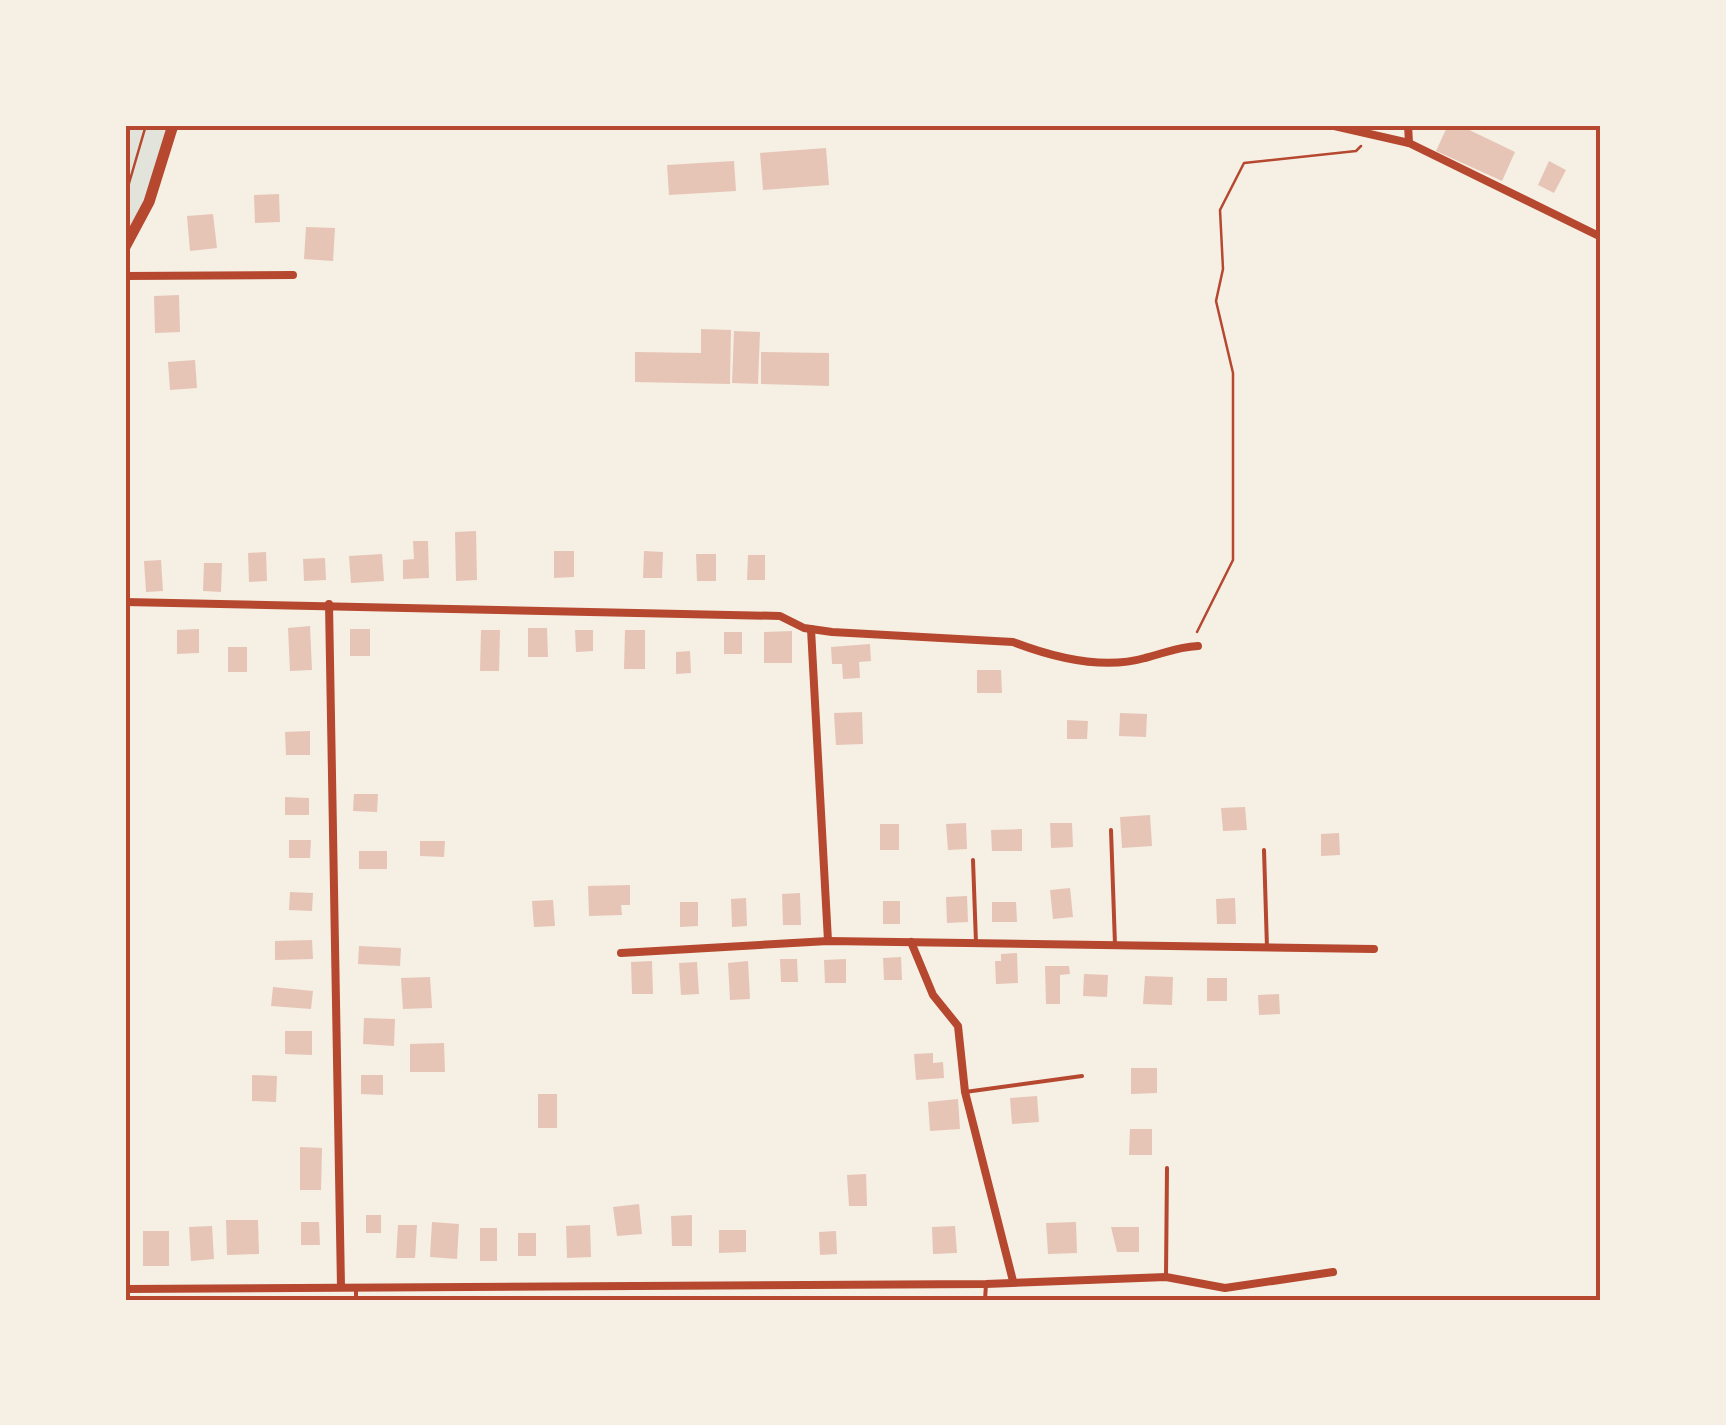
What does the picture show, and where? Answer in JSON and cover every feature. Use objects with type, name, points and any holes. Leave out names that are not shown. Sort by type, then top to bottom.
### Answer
[{"type":"main road","points":[[125,246],[149,202],[172,128]]},
{"type":"street","points":[[1330,125],[1409,144],[1601,238]]},
{"type":"street","points":[[1408,125],[1409,144]]},
{"type":"street","points":[[125,276],[294,275]]},
{"type":"street","points":[[125,602],[780,616],[811,629],[1012,642],[1040,652],[1112,662],[1144,658],[1174,647],[1198,646]]},
{"type":"street","points":[[329,604],[341,1287]]},
{"type":"street","points":[[811,629],[828,941]]},
{"type":"street","points":[[620,953],[828,941],[1374,949]]},
{"type":"street","points":[[911,942],[933,994],[958,1026],[965,1092],[1013,1280]]},
{"type":"street","points":[[125,1289],[986,1284],[1013,1280],[1166,1278],[1226,1288],[1333,1272]]},
{"type":"lane","points":[[1111,830],[1115,945]]},
{"type":"lane","points":[[1264,850],[1267,948]]},
{"type":"lane","points":[[973,860],[976,943]]},
{"type":"lane","points":[[965,1092],[1082,1076]]},
{"type":"lane","points":[[1166,1168],[1166,1278]]},
{"type":"lane","points":[[984,1300],[986,1284]]},
{"type":"lane","points":[[356,1287],[356,1300]]},
{"type":"path","points":[[125,197],[146,125]]},
{"type":"path","points":[[1198,646],[1197,626],[1234,560],[1233,373],[1216,300],[1223,269],[1220,210],[1244,163],[1356,152],[1374,135]]},
{"type":"shaded area","points":[[125,125],[173,125],[149,202],[125,247]]},
{"type":"building","points":[[1448,125],[1459,125],[1515,152],[1502,181],[1436,151]]},
{"type":"building","points":[[826,148],[829,185],[763,190],[760,153]]},
{"type":"building","points":[[734,161],[736,191],[669,195],[667,165]]},
{"type":"building","points":[[1549,161],[1566,170],[1554,193],[1538,185]]},
{"type":"building","points":[[279,194],[280,222],[255,223],[254,195]]},
{"type":"building","points":[[213,214],[217,248],[190,251],[187,216]]},
{"type":"building","points":[[306,227],[335,228],[333,261],[304,259]]},
{"type":"building","points":[[179,295],[180,332],[155,333],[154,296]]},
{"type":"building","points":[[701,329],[731,330],[730,384],[635,382],[635,352],[701,353]]},
{"type":"building","points":[[734,331],[760,332],[758,384],[732,383]]},
{"type":"building","points":[[761,352],[829,353],[829,386],[761,384]]},
{"type":"building","points":[[195,360],[197,388],[170,390],[168,362]]},
{"type":"building","points":[[476,531],[477,580],[456,581],[455,532]]},
{"type":"building","points":[[413,541],[428,541],[429,578],[403,579],[403,560],[414,559]]},
{"type":"building","points":[[554,551],[574,551],[574,577],[554,578]]},
{"type":"building","points":[[644,551],[663,552],[662,578],[643,578]]},
{"type":"building","points":[[266,552],[267,581],[249,582],[248,553]]},
{"type":"building","points":[[382,554],[384,581],[351,583],[349,556]]},
{"type":"building","points":[[696,554],[716,554],[716,581],[697,581]]},
{"type":"building","points":[[748,555],[765,555],[765,580],[747,580]]},
{"type":"building","points":[[325,558],[326,580],[304,581],[303,559]]},
{"type":"building","points":[[161,560],[163,591],[146,592],[144,561]]},
{"type":"building","points":[[204,563],[222,563],[221,592],[203,591]]},
{"type":"building","points":[[310,626],[312,670],[290,671],[288,628]]},
{"type":"building","points":[[528,628],[547,628],[548,657],[528,657]]},
{"type":"building","points":[[199,629],[199,653],[177,654],[177,630]]},
{"type":"building","points":[[350,629],[370,629],[370,656],[350,656]]},
{"type":"building","points":[[481,630],[500,630],[499,671],[480,671]]},
{"type":"building","points":[[575,630],[593,630],[593,651],[576,652]]},
{"type":"building","points":[[625,630],[645,630],[645,669],[624,669]]},
{"type":"building","points":[[792,631],[792,663],[764,663],[764,632]]},
{"type":"building","points":[[724,632],[742,632],[742,654],[724,654]]},
{"type":"building","points":[[870,644],[871,661],[859,662],[860,678],[843,679],[842,664],[832,664],[831,647]]},
{"type":"building","points":[[228,647],[247,647],[247,672],[228,672]]},
{"type":"building","points":[[690,651],[691,673],[676,674],[676,652]]},
{"type":"building","points":[[977,670],[1001,670],[1002,693],[977,693]]},
{"type":"building","points":[[862,712],[863,744],[836,745],[834,713]]},
{"type":"building","points":[[1120,713],[1147,714],[1146,737],[1119,736]]},
{"type":"building","points":[[1067,720],[1088,721],[1087,739],[1067,739]]},
{"type":"building","points":[[310,731],[310,755],[286,755],[285,732]]},
{"type":"building","points":[[354,794],[378,794],[377,812],[353,811]]},
{"type":"building","points":[[285,797],[309,798],[309,815],[285,815]]},
{"type":"building","points":[[1245,807],[1247,830],[1223,831],[1221,808]]},
{"type":"building","points":[[1150,815],[1152,846],[1122,848],[1120,817]]},
{"type":"building","points":[[966,823],[967,849],[948,850],[946,824]]},
{"type":"building","points":[[1050,823],[1072,823],[1073,847],[1051,848]]},
{"type":"building","points":[[880,824],[899,824],[899,850],[880,850]]},
{"type":"building","points":[[1022,829],[1022,851],[992,851],[991,830]]},
{"type":"building","points":[[1339,833],[1340,855],[1321,856],[1321,834]]},
{"type":"building","points":[[289,840],[311,840],[310,858],[289,858]]},
{"type":"building","points":[[420,841],[445,841],[444,857],[420,856]]},
{"type":"building","points":[[359,851],[387,851],[387,869],[359,869]]},
{"type":"building","points":[[630,885],[630,905],[621,905],[622,915],[589,916],[588,886]]},
{"type":"building","points":[[1070,888],[1073,917],[1053,919],[1050,890]]},
{"type":"building","points":[[290,892],[313,893],[312,911],[289,910]]},
{"type":"building","points":[[800,893],[801,925],[783,925],[782,894]]},
{"type":"building","points":[[967,896],[968,922],[947,923],[946,897]]},
{"type":"building","points":[[746,898],[747,926],[732,927],[731,899]]},
{"type":"building","points":[[1235,898],[1236,924],[1217,924],[1216,899]]},
{"type":"building","points":[[553,900],[555,926],[534,927],[532,901]]},
{"type":"building","points":[[883,901],[900,901],[900,924],[883,924]]},
{"type":"building","points":[[680,902],[698,902],[698,926],[680,927]]},
{"type":"building","points":[[992,902],[1016,902],[1017,922],[992,922]]},
{"type":"building","points":[[312,940],[313,959],[275,960],[275,941]]},
{"type":"building","points":[[359,946],[401,948],[400,966],[358,964]]},
{"type":"building","points":[[1017,953],[1018,983],[996,984],[995,961],[1001,961],[1001,954]]},
{"type":"building","points":[[901,957],[902,980],[884,980],[883,958]]},
{"type":"building","points":[[780,959],[797,959],[798,982],[781,982]]},
{"type":"building","points":[[846,959],[846,983],[825,983],[824,960]]},
{"type":"building","points":[[652,961],[653,994],[632,994],[631,962]]},
{"type":"building","points":[[748,961],[750,999],[730,1000],[728,963]]},
{"type":"building","points":[[697,962],[699,994],[681,995],[679,963]]},
{"type":"building","points":[[1045,966],[1069,966],[1070,974],[1060,975],[1060,1004],[1046,1004]]},
{"type":"building","points":[[1084,974],[1108,975],[1107,997],[1083,996]]},
{"type":"building","points":[[1145,976],[1173,977],[1172,1005],[1143,1004]]},
{"type":"building","points":[[430,977],[432,1008],[403,1009],[401,978]]},
{"type":"building","points":[[1207,978],[1227,978],[1227,1001],[1207,1001]]},
{"type":"building","points":[[273,987],[313,991],[311,1009],[271,1006]]},
{"type":"building","points":[[1279,994],[1280,1014],[1259,1015],[1258,995]]},
{"type":"building","points":[[364,1018],[395,1019],[394,1046],[363,1044]]},
{"type":"building","points":[[285,1031],[312,1031],[312,1055],[285,1054]]},
{"type":"building","points":[[444,1043],[445,1072],[410,1072],[410,1044]]},
{"type":"building","points":[[933,1053],[933,1063],[943,1062],[944,1078],[916,1080],[914,1054]]},
{"type":"building","points":[[1131,1068],[1157,1068],[1157,1093],[1131,1094]]},
{"type":"building","points":[[252,1075],[277,1076],[276,1102],[252,1101]]},
{"type":"building","points":[[361,1075],[383,1075],[383,1095],[361,1094]]},
{"type":"building","points":[[538,1094],[557,1094],[557,1128],[538,1128]]},
{"type":"building","points":[[1037,1096],[1039,1122],[1012,1124],[1010,1098]]},
{"type":"building","points":[[958,1099],[960,1129],[930,1131],[928,1102]]},
{"type":"building","points":[[1130,1129],[1152,1129],[1152,1155],[1129,1155]]},
{"type":"building","points":[[300,1147],[322,1148],[321,1190],[300,1190]]},
{"type":"building","points":[[866,1174],[867,1206],[849,1206],[847,1175]]},
{"type":"building","points":[[639,1204],[642,1234],[617,1236],[613,1207]]},
{"type":"building","points":[[366,1215],[381,1215],[381,1233],[366,1233]]},
{"type":"building","points":[[692,1215],[692,1246],[672,1246],[671,1216]]},
{"type":"building","points":[[226,1220],[258,1220],[259,1254],[227,1255]]},
{"type":"building","points":[[301,1222],[319,1222],[320,1245],[301,1245]]},
{"type":"building","points":[[432,1222],[459,1224],[457,1259],[430,1257]]},
{"type":"building","points":[[1076,1222],[1077,1253],[1048,1254],[1046,1223]]},
{"type":"building","points":[[398,1225],[417,1225],[415,1258],[396,1258]]},
{"type":"building","points":[[590,1225],[591,1257],[567,1258],[566,1226]]},
{"type":"building","points":[[212,1226],[214,1259],[191,1261],[189,1227]]},
{"type":"building","points":[[955,1226],[957,1253],[933,1254],[932,1227]]},
{"type":"building","points":[[1111,1227],[1139,1227],[1139,1252],[1117,1252]]},
{"type":"building","points":[[480,1228],[497,1228],[497,1261],[480,1261]]},
{"type":"building","points":[[719,1230],[746,1230],[746,1252],[719,1253]]},
{"type":"building","points":[[143,1231],[169,1231],[169,1266],[143,1266]]},
{"type":"building","points":[[836,1231],[837,1254],[820,1255],[819,1232]]},
{"type":"building","points":[[518,1233],[536,1233],[536,1256],[518,1256]]}]
